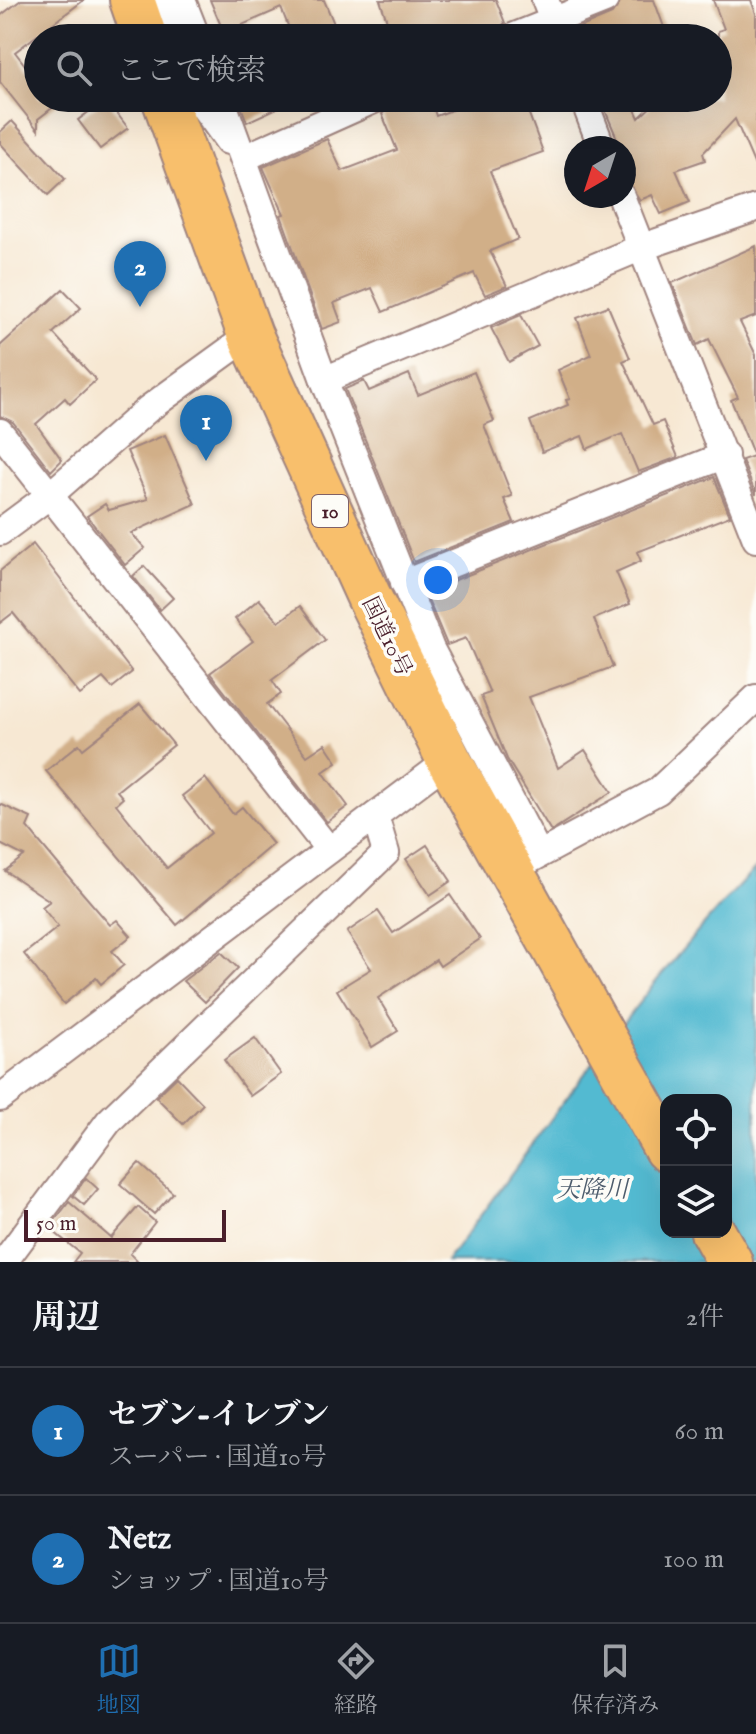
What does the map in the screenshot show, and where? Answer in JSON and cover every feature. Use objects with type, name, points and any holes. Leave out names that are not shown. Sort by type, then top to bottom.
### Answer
[{"type":"highway","points":[[132,0],[140,24]]},
{"type":"highway","name":"国道10号","points":[[169,112],[250,335],[449,760],[524,863],[530,909],[660,1138]]},
{"type":"highway","points":[[716,1238],[730,1262]]},
{"type":"street","points":[[165,0],[170,24]]},
{"type":"street","points":[[182,0],[191,24]]},
{"type":"street","points":[[552,19],[605,0]]},
{"type":"street","points":[[208,112],[244,158]]},
{"type":"street","points":[[226,112],[324,380],[404,583],[524,863],[658,791],[756,698]]},
{"type":"street","points":[[244,158],[347,112]]},
{"type":"street","points":[[588,112],[597,136]]},
{"type":"street","points":[[625,208],[756,539]]},
{"type":"street","points":[[324,380],[640,248],[756,208]]},
{"type":"street","points":[[0,532],[50,495],[148,409],[250,335]]},
{"type":"street","points":[[0,432],[329,850]]},
{"type":"street","points":[[404,583],[725,455]]},
{"type":"street","points":[[0,1098],[449,760]]},
{"type":"street","points":[[4,1262],[109,1121],[386,853],[375,816]]},
{"type":"water","name":"天降川","points":[[756,868],[756,1262],[446,1262],[595,1060],[673,960]]},
{"type":"building","points":[[21,0],[84,0],[52,24],[24,24],[24,45],[15,52],[24,64],[24,112],[47,112],[38,119],[38,130],[0,82],[0,16]]},
{"type":"building","points":[[210,0],[324,0],[334,24],[287,24],[281,8],[245,24],[220,24]]},
{"type":"building","points":[[380,0],[496,0],[505,23],[504,24],[388,24]]},
{"type":"building","points":[[621,0],[654,0],[663,24],[588,24],[612,14]]},
{"type":"building","points":[[713,0],[751,0],[756,14],[756,168],[735,119],[703,153],[705,160],[676,170],[690,202],[661,214],[652,195],[640,200],[636,194],[636,136],[616,136],[606,112],[636,112],[639,118],[645,112],[732,112],[732,24],[722,24]]},
{"type":"building","points":[[89,112],[116,112],[128,128],[100,149],[78,120]]},
{"type":"building","points":[[243,112],[269,112],[247,122]]},
{"type":"building","points":[[435,112],[436,116],[447,112],[528,112],[543,152],[490,171],[518,239],[490,251],[507,286],[485,295],[474,273],[383,312],[372,288],[334,303],[341,322],[322,329],[281,215],[284,214],[263,167],[327,139],[342,171],[397,150],[382,114]]},
{"type":"building","points":[[12,121],[65,179],[48,195],[0,143],[0,132]]},
{"type":"building","points":[[756,246],[756,316],[740,322],[756,355],[756,495],[742,460],[754,456],[731,400],[738,397],[709,339],[697,345],[672,283]]},
{"type":"building","points":[[63,289],[81,308],[53,333],[96,380],[70,404],[65,398],[36,424],[62,460],[51,471],[13,422],[0,416],[0,346]]},
{"type":"building","points":[[608,306],[630,358],[623,361],[653,425],[663,421],[678,457],[638,472],[622,434],[587,449],[582,436],[542,452],[530,421],[568,405],[566,400],[570,399],[558,370],[591,355],[577,318]]},
{"type":"building","points":[[521,315],[538,346],[509,362],[491,328]]},
{"type":"building","points":[[474,372],[494,421],[484,425],[512,496],[504,499],[514,522],[414,562],[345,389],[364,381],[369,391],[409,374],[418,395]]},
{"type":"building","points":[[165,435],[195,504],[131,533],[145,548],[125,565],[87,516],[105,504],[109,510],[148,499],[127,451]]},
{"type":"building","points":[[714,477],[730,516],[637,552],[641,561],[616,572],[630,604],[594,619],[613,667],[529,697],[558,768],[585,750],[612,792],[551,831],[507,759],[481,696],[490,693],[466,638],[447,645],[425,592]]},
{"type":"building","points":[[33,544],[132,672],[112,688],[103,678],[80,695],[13,613],[0,623],[0,571]]},
{"type":"building","points":[[144,566],[173,598],[160,610],[133,576]]},
{"type":"building","points":[[259,599],[279,622],[300,606],[325,640],[272,680],[281,694],[267,704],[307,756],[325,744],[337,762],[323,772],[348,806],[327,822],[210,673],[253,641],[235,619]]},
{"type":"building","points":[[140,704],[174,745],[117,791],[123,798],[116,804],[167,868],[211,833],[182,796],[205,778],[233,814],[242,807],[273,844],[177,925],[46,771],[79,744],[83,749]]},
{"type":"building","points":[[0,804],[31,818],[27,827],[73,882],[110,925],[117,920],[131,936],[112,951],[124,965],[101,984],[96,978],[64,1004],[24,954],[58,927],[42,907],[50,901],[5,871],[24,856],[0,844]]},
{"type":"building","points":[[427,845],[451,881],[430,895],[406,859]]},
{"type":"building","points":[[450,895],[480,939],[440,966],[436,960],[378,998],[398,1031],[372,1047],[337,990],[371,969],[347,932],[378,911],[393,933]]},
{"type":"building","points":[[221,952],[238,968],[205,1002],[183,981]]},
{"type":"building","points":[[255,1038],[281,1074],[250,1096],[224,1060]]},
{"type":"building","points":[[177,1077],[203,1104],[183,1124],[156,1097]]},
{"type":"building","points":[[139,1163],[173,1193],[154,1214],[120,1184]]},
{"type":"building","points":[[86,1178],[98,1189],[84,1205],[73,1196]]},
{"type":"building","points":[[69,1202],[111,1238],[138,1207],[155,1222],[130,1254],[138,1262],[73,1262],[80,1253],[49,1228]]},
{"type":"place","name":"Netz","points":[[140,307]]},
{"type":"place","name":"セブン-イレブン","points":[[206,461]]}]
